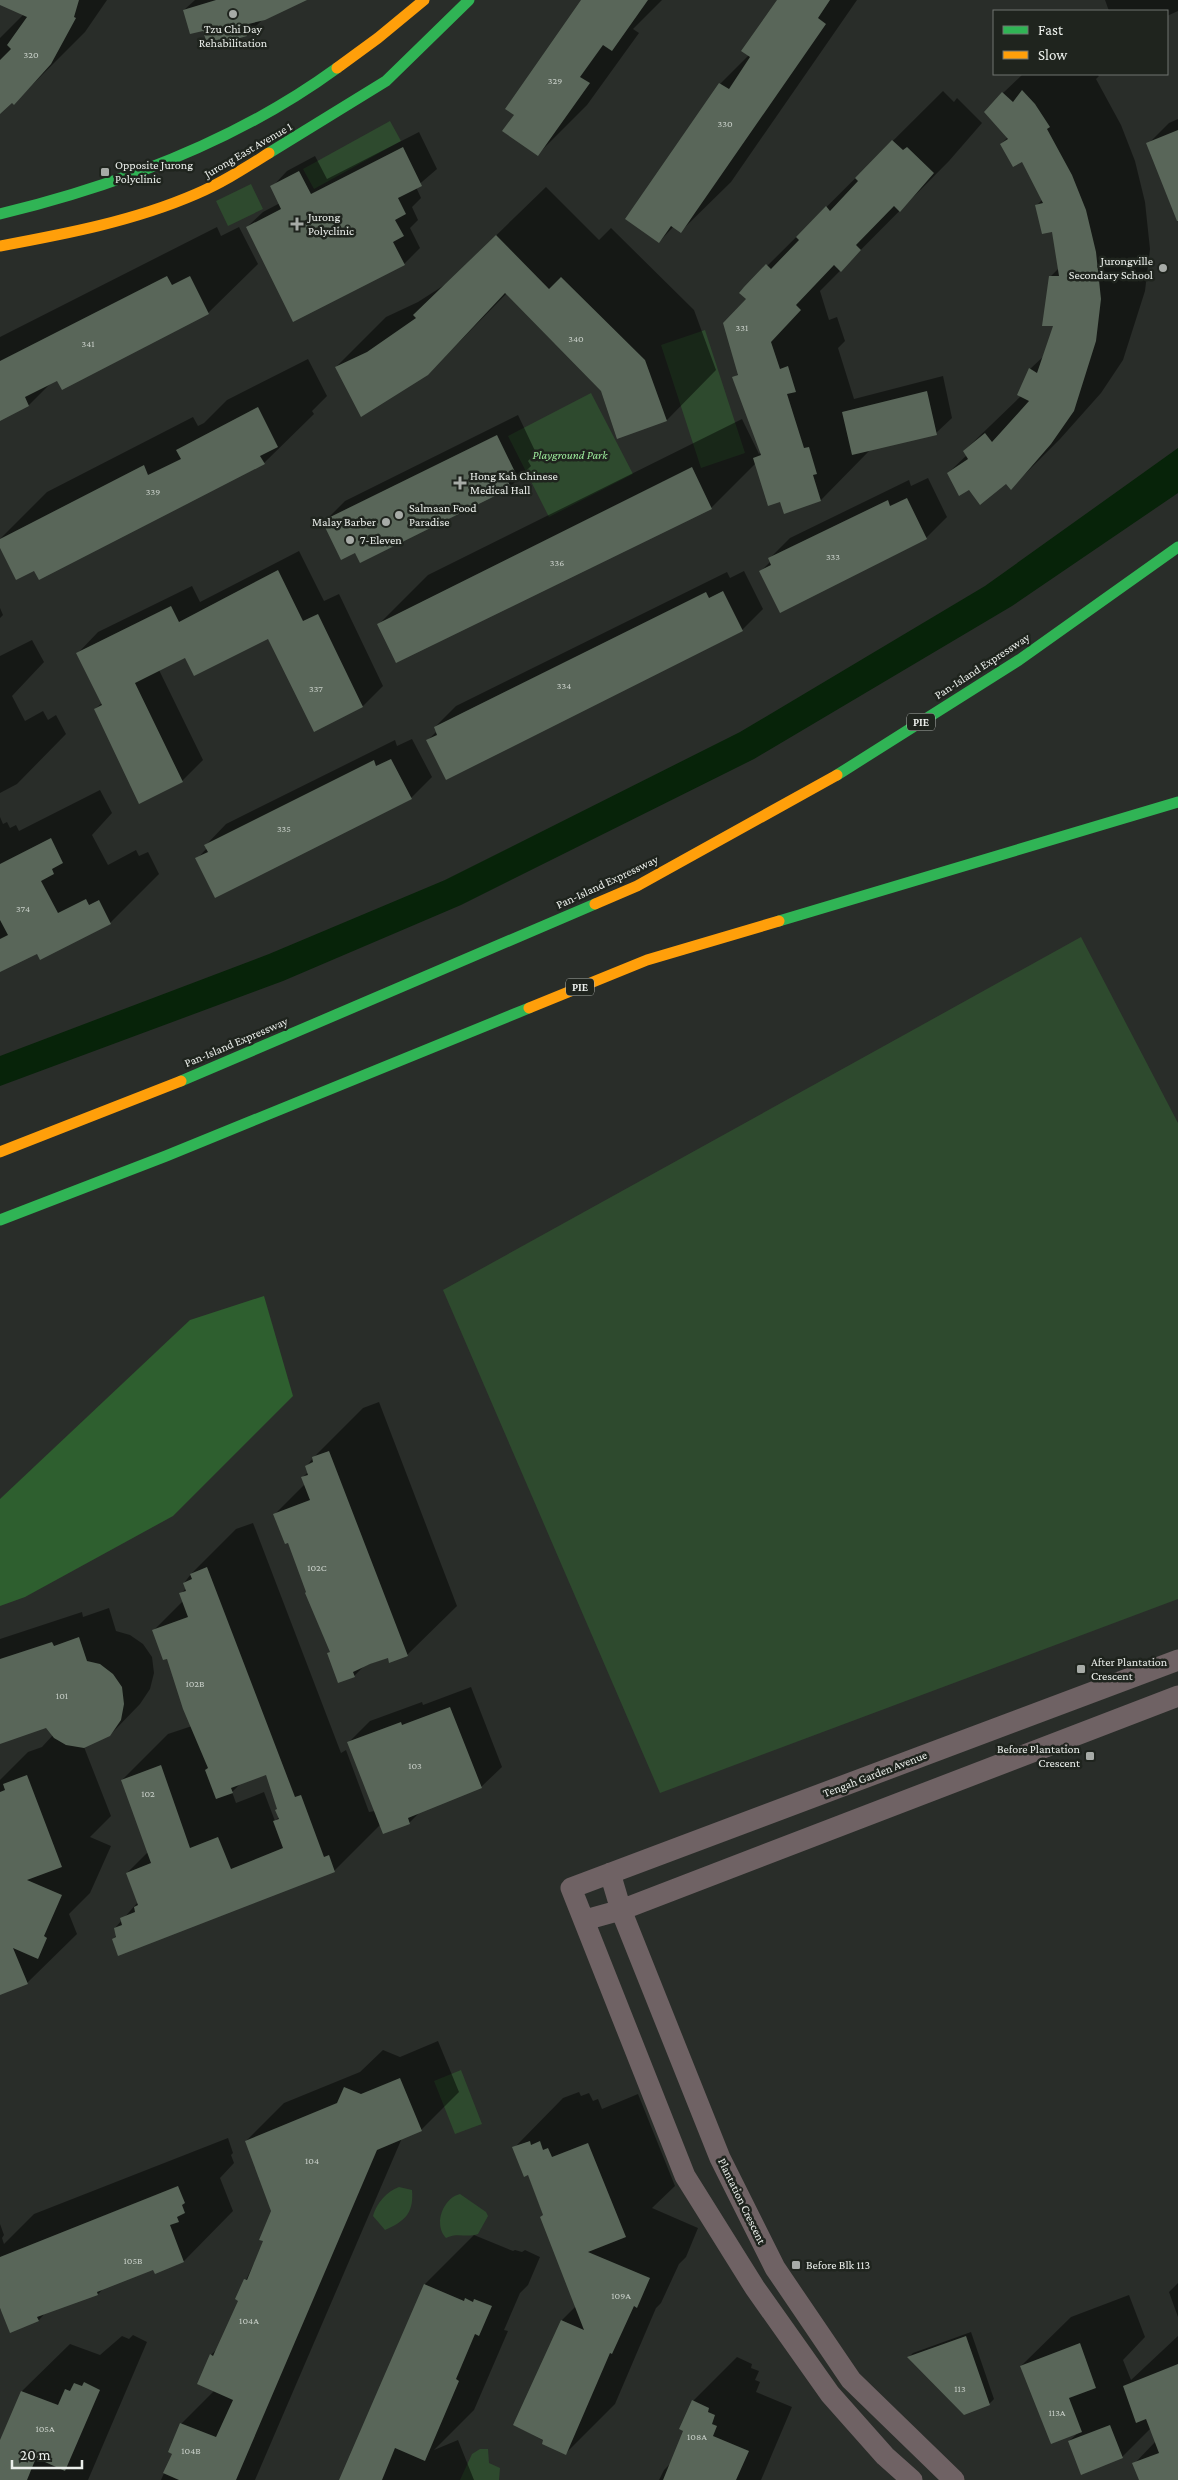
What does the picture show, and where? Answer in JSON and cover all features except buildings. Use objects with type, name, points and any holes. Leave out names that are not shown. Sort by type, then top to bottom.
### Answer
[{"type":"main road","name":"Jurong East Avenue 1","points":[[0,214],[93,189],[177,159],[213,142],[284,103],[357,54],[424,0]]},
{"type":"main road","name":"Jurong East Avenue 1","points":[[0,246],[48,237],[122,219],[194,195],[228,179],[386,80],[469,0]]},
{"type":"main road","name":"Pan-Island Expressway","points":[[0,1152],[145,1096],[637,886],[839,774],[1019,660],[1178,547]]},
{"type":"main road","name":"PIE","points":[[0,1220],[166,1156],[647,960],[1178,802]]},
{"type":"street","name":"Tengah Garden Avenue","points":[[584,1920],[571,1888],[1178,1660]]},
{"type":"street","points":[[912,2480],[885,2456],[830,2394],[755,2288],[685,2176],[584,1920],[621,1910],[1178,1696]]},
{"type":"street","name":"Plantation Crescent","points":[[610,1874],[621,1910],[720,2158],[775,2268],[852,2380],[954,2480]]},
{"type":"green space","points":[[390,121],[401,141],[314,189],[303,169]]},
{"type":"green space","points":[[251,184],[263,209],[228,226],[216,201]]},
{"type":"green space","points":[[705,330],[745,453],[701,468],[661,345]]},
{"type":"green space","name":"Playground Park","points":[[591,393],[633,474],[549,517],[508,436]]},
{"type":"green space","points":[[1081,937],[1178,1123],[1178,1599],[660,1793],[443,1290]]},
{"type":"green space","points":[[264,1296],[293,1396],[173,1516],[25,1597],[0,1606],[0,1499],[190,1320]]},
{"type":"green space","points":[[461,2070],[482,2124],[455,2134],[434,2081]]},
{"type":"green space","points":[[399,2187],[412,2190],[410,2210],[398,2223],[385,2230],[373,2216],[383,2198]]},
{"type":"green space","points":[[460,2194],[486,2212],[488,2216],[478,2234],[454,2235],[446,2238],[442,2233],[440,2219],[449,2201]]},
{"type":"green space","points":[[480,2449],[488,2449],[489,2463],[500,2468],[499,2480],[460,2480],[472,2454]]},
{"type":"shaded area","points":[[1178,448],[1178,493],[1012,606],[754,759],[461,905],[283,981],[0,1086],[0,1056],[269,954],[445,880],[740,732],[985,586]]},
{"type":"traffic: fast","points":[[269,153],[386,81],[469,0]]},
{"type":"traffic: fast","points":[[0,214],[89,189],[176,158],[259,118],[337,68]]},
{"type":"traffic: fast","points":[[837,775],[1019,660],[1178,547]]},
{"type":"traffic: fast","points":[[779,921],[1178,802]]},
{"type":"traffic: fast","points":[[181,1081],[595,904]]},
{"type":"traffic: fast","points":[[0,1220],[166,1156],[529,1008]]},
{"type":"traffic: slow","points":[[337,68],[378,38],[424,0]]},
{"type":"traffic: slow","points":[[0,246],[74,231],[148,212],[206,190],[269,153]]},
{"type":"traffic: slow","points":[[595,904],[637,886],[837,775]]},
{"type":"traffic: slow","points":[[529,1008],[647,960],[779,921]]},
{"type":"traffic: slow","points":[[0,1152],[181,1081]]},
{"type":"place","name":"Tzu Chi Day Rehabilitation","points":[[233,14]]},
{"type":"place","name":"Opposite Jurong Polyclinic","points":[[105,172]]},
{"type":"place","name":"Jurong Polyclinic","points":[[297,224]]},
{"type":"place","name":"Jurongville Secondary School","points":[[1163,268]]},
{"type":"place","name":"Hong Kah Chinese Medical Hall","points":[[460,483]]},
{"type":"place","name":"Salmaan Food Paradise","points":[[399,515]]},
{"type":"place","name":"Malay Barber","points":[[386,522]]},
{"type":"place","name":"7-Eleven","points":[[350,540]]},
{"type":"place","name":"After Plantation Crescent","points":[[1081,1669]]},
{"type":"place","name":"Before Plantation Crescent","points":[[1090,1756]]},
{"type":"place","name":"Before Blk 113","points":[[796,2265]]}]
